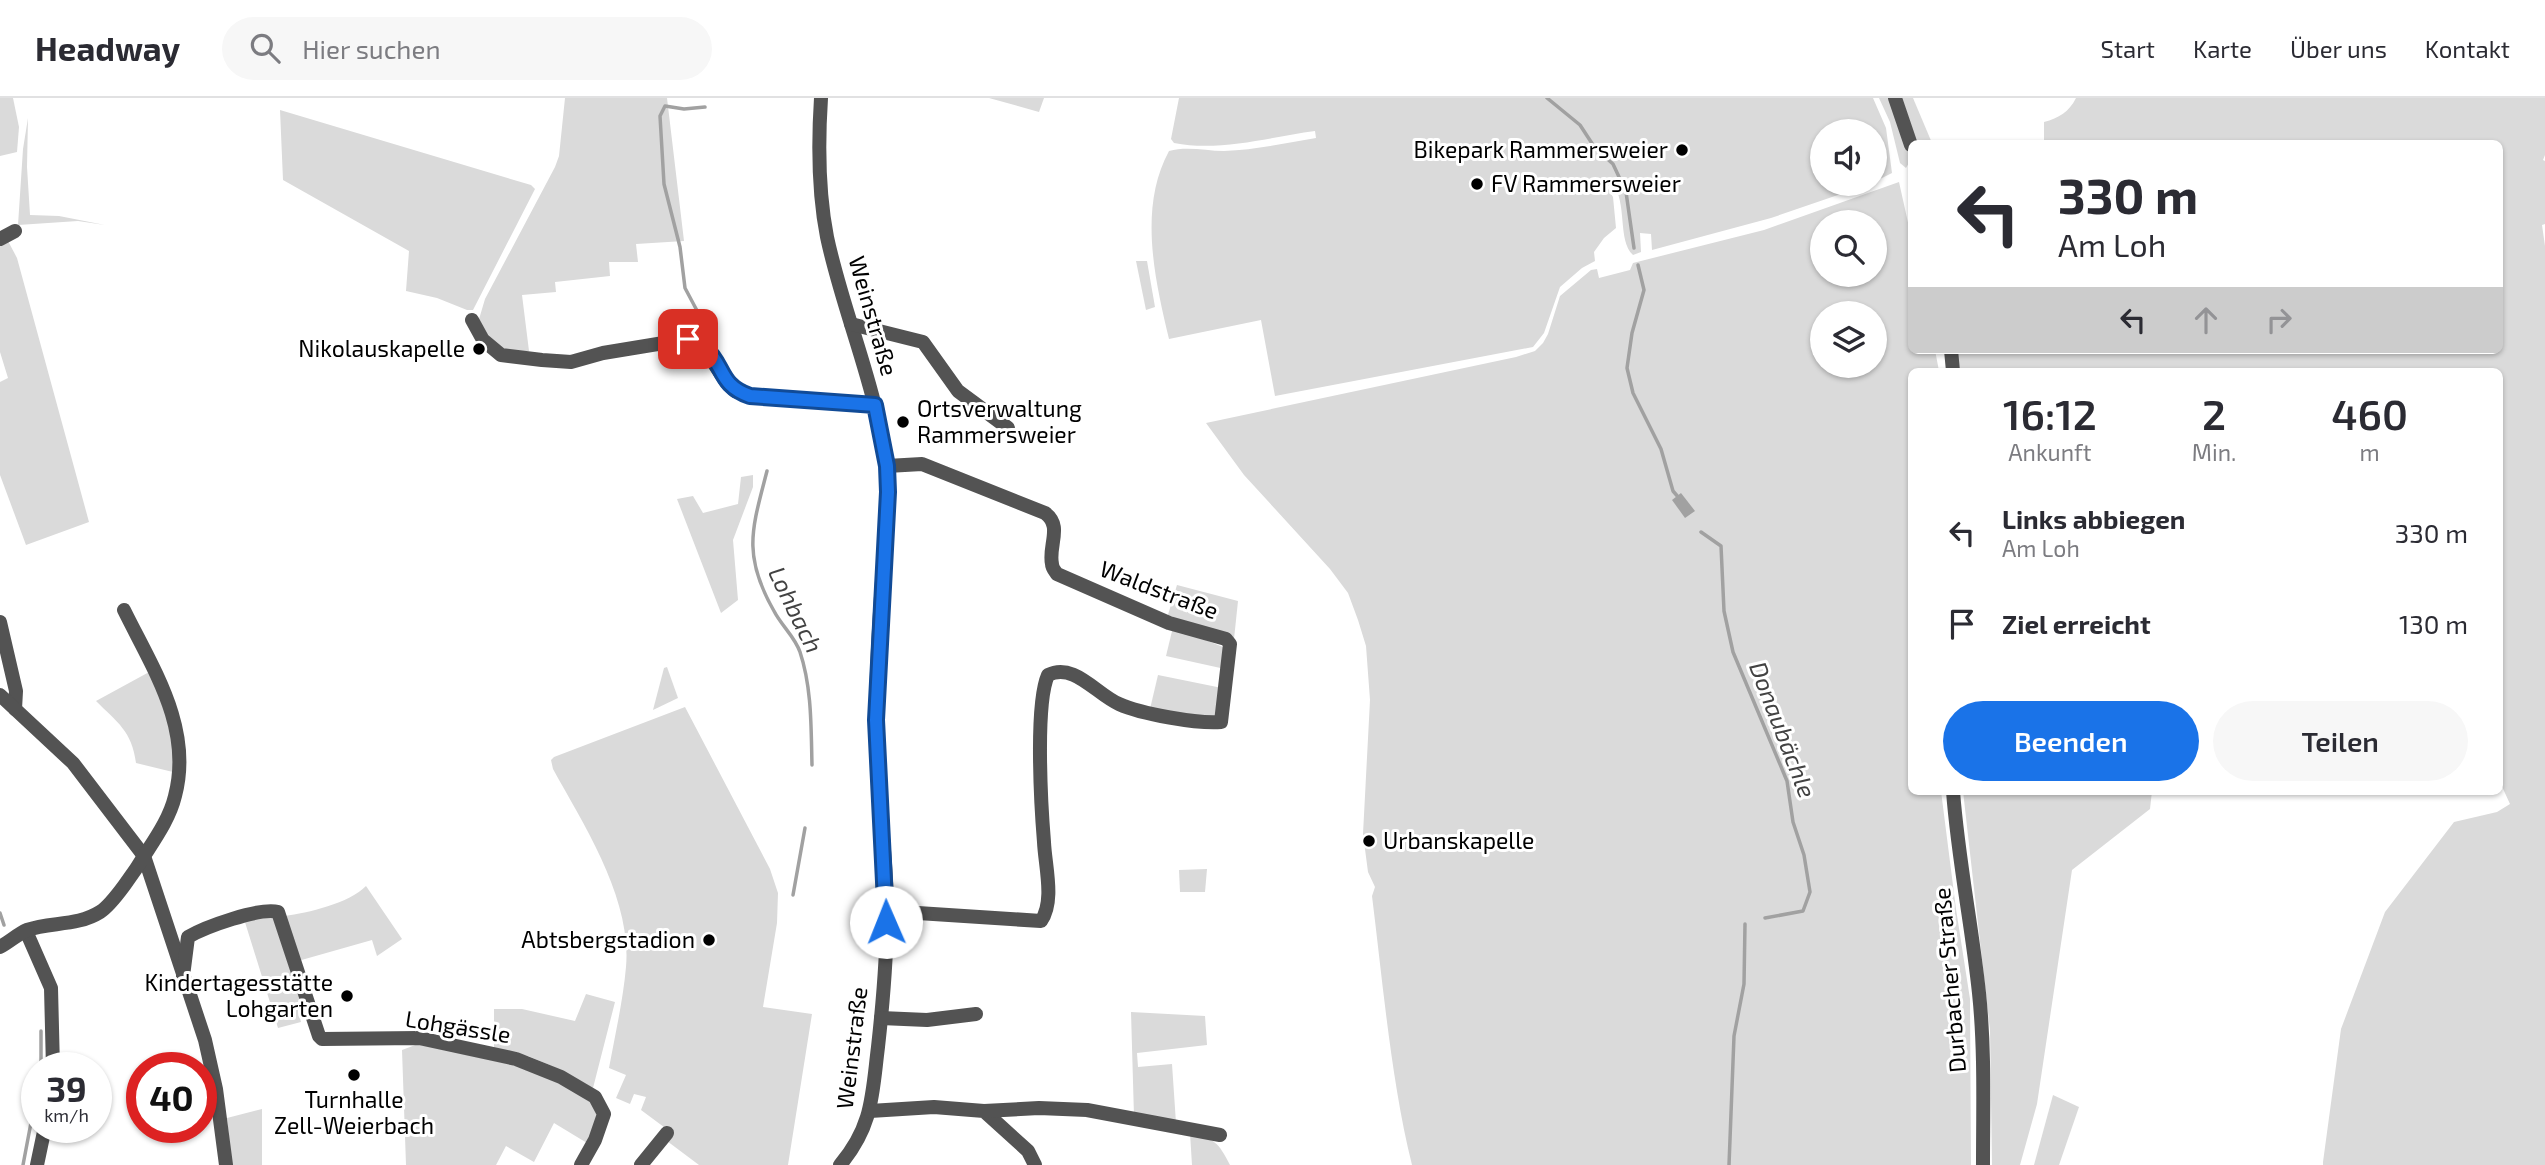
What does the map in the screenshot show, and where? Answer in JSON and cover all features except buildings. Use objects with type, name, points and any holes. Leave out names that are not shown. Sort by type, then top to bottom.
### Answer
[{"type":"street","name":"Weinstraße","points":[[821,98],[819,159],[827,237],[875,405],[887,466],[888,492],[876,697],[876,743],[887,911],[881,1018],[870,1111],[852,1151],[840,1165]]},
{"type":"street","points":[[1895,98],[1909,140]]},
{"type":"street","points":[[0,239],[15,231]]},
{"type":"street","points":[[472,320],[483,340],[501,355],[571,362],[688,339],[703,347],[735,391],[750,396],[875,405]]},
{"type":"street","points":[[851,324],[923,342],[958,391],[1008,428]]},
{"type":"street","name":"Waldstraße","points":[[887,466],[922,464],[1045,513],[1052,518],[1055,529],[1051,564],[1057,574],[1168,623],[1226,639],[1230,644],[1221,722],[1175,718],[1121,705],[1069,673],[1057,670],[1048,675],[1042,690],[1041,730],[1049,910],[1041,921],[887,911]]},
{"type":"street","points":[[1,943],[26,931],[86,919],[102,911],[144,856],[163,825],[175,797],[181,765],[175,720],[164,691],[124,610]]},
{"type":"street","points":[[0,622],[16,691],[15,709]]},
{"type":"street","points":[[0,695],[73,763],[144,856],[205,1040],[216,1088],[226,1165]]},
{"type":"street","name":"Durbacher Straße","points":[[1954,795],[1979,993],[1983,1165]]},
{"type":"street","name":"Lohgässle","points":[[183,976],[188,937],[204,928],[235,919],[265,911],[278,912],[322,1040],[419,1038],[516,1059],[561,1077],[595,1097],[604,1114],[598,1133],[581,1165]]},
{"type":"street","points":[[26,931],[51,988],[53,1052]]},
{"type":"street","points":[[881,1018],[927,1020],[976,1014]]},
{"type":"street","points":[[870,1111],[934,1107],[984,1111],[1039,1108],[1087,1110],[1220,1135]]},
{"type":"street","points":[[984,1111],[1028,1151],[1035,1165]]},
{"type":"street","points":[[641,1165],[667,1133]]},
{"type":"street","points":[[37,1165],[42,1143]]},
{"type":"shaded area","points":[[0,98],[13,98],[19,127],[17,152],[0,156]]},
{"type":"shaded area","points":[[565,98],[667,98],[684,241],[636,244],[638,262],[609,262],[610,276],[555,282],[556,292],[522,295],[529,351],[505,351],[477,326],[485,299],[555,167],[559,156]]},
{"type":"shaded area","points":[[989,98],[1044,98],[1039,112]]},
{"type":"shaded area","points":[[1179,98],[1873,98],[1882,119],[1810,119],[1810,196],[1835,196],[1771,218],[1652,250],[1651,234],[1640,233],[1641,252],[1633,255],[1625,240],[1620,200],[1612,182],[1607,187],[1613,197],[1616,228],[1594,252],[1595,261],[1582,268],[1560,287],[1544,333],[1533,347],[1275,396],[1261,320],[1169,339],[1152,244],[1154,196],[1169,151],[1259,148],[1316,138],[1315,131],[1209,146],[1174,143],[1171,139]]},
{"type":"shaded area","points":[[1879,98],[1888,98],[1908,152],[1906,168],[1900,163],[1890,122]]},
{"type":"shaded area","points":[[1902,98],[1913,98],[1931,140],[1916,140]]},
{"type":"shaded area","points":[[2076,98],[2545,98],[2545,224],[2542,225],[2545,246],[2545,1165],[2323,1165],[2341,1029],[2385,912],[2454,822],[2497,812],[2510,804],[2503,789],[2503,368],[1960,368],[1958,354],[2503,354],[2503,140],[2044,140],[2044,122],[2063,114]]},
{"type":"shaded area","points":[[280,110],[531,185],[535,189],[473,310],[406,291],[409,251],[283,180]]},
{"type":"shaded area","points":[[28,118],[30,215],[59,216],[105,225],[78,221],[18,225]]},
{"type":"shaded area","points":[[1887,136],[1892,173],[1887,176]]},
{"type":"shaded area","points":[[1899,182],[1908,222],[1908,354],[1936,354],[1938,368],[1908,368],[1908,795],[1942,795],[1970,999],[1971,1165],[1412,1165],[1393,1066],[1372,896],[1375,887],[1368,872],[1363,834],[1370,700],[1366,646],[1348,593],[1330,569],[1244,475],[1206,423],[1535,351],[1548,334],[1560,296],[1591,270],[1597,269],[1599,278],[1630,270],[1633,263],[1764,230],[1810,214],[1810,287],[1887,287],[1887,210],[1820,210],[1860,196],[1887,196],[1887,186]]},
{"type":"shaded area","points":[[8,241],[17,258],[89,522],[26,545],[0,475],[0,382],[8,378],[0,352],[0,245]]},
{"type":"shaded area","points":[[1136,261],[1147,261],[1155,307],[1146,310]]},
{"type":"shaded area","points":[[753,475],[753,487],[733,540],[738,600],[721,613],[677,499],[693,496],[703,513],[738,504],[741,477]]},
{"type":"shaded area","points":[[1681,493],[1695,511],[1685,518],[1672,500]]},
{"type":"shaded area","points":[[1177,585],[1238,601],[1234,639],[1167,618]]},
{"type":"shaded area","points":[[1173,627],[1223,647],[1225,669],[1166,656]]},
{"type":"shaded area","points":[[667,667],[678,698],[653,710],[664,668]]},
{"type":"shaded area","points":[[151,671],[170,712],[177,773],[136,763],[127,735],[96,701]]},
{"type":"shaded area","points":[[1158,675],[1222,688],[1218,713],[1214,717],[1150,709]]},
{"type":"shaded area","name":"Abtsbergstadion","points":[[685,707],[770,869],[778,893],[777,923],[763,1007],[812,1014],[788,1165],[699,1165],[667,1141],[672,1133],[641,1110],[646,1097],[634,1094],[630,1104],[616,1098],[626,1075],[609,1068],[626,967],[622,916],[604,864],[553,769],[551,760]]},
{"type":"shaded area","points":[[1963,795],[2152,795],[2150,809],[2072,870],[2037,1104],[2020,1165],[1992,1165],[1990,1030]]},
{"type":"shaded area","points":[[1207,869],[1205,892],[1180,892],[1179,870]]},
{"type":"shaded area","points":[[366,886],[402,939],[377,956],[372,940],[298,961],[285,916],[339,902]]},
{"type":"shaded area","points":[[273,916],[306,1007],[298,1010],[301,1022],[278,1028],[244,919]]},
{"type":"shaded area","points":[[586,994],[615,1002],[593,1088],[528,1056],[494,1051],[494,1009],[522,1009],[575,1021]]},
{"type":"shaded area","points":[[1131,1012],[1205,1016],[1207,1045],[1137,1053],[1138,1067],[1172,1064],[1176,1123],[1134,1116]]},
{"type":"shaded area","points":[[418,1044],[531,1069],[586,1096],[599,1111],[587,1143],[554,1123],[534,1162],[506,1146],[496,1165],[406,1165],[402,1050]]},
{"type":"shaded area","points":[[2053,1095],[2079,1107],[2059,1165],[2034,1165]]},
{"type":"shaded area","points":[[262,1109],[262,1165],[232,1165],[227,1118]]},
{"type":"shaded area","points":[[1190,1133],[1215,1143],[1230,1165],[1192,1165]]},
{"type":"waterway","name":"Donaubächle","points":[[1547,98],[1580,125],[1595,148],[1613,164],[1626,192],[1634,248]]},
{"type":"waterway","name":"Lohbach","points":[[705,107],[684,109],[665,106],[660,116],[664,184],[680,247],[685,288],[711,337]]},
{"type":"waterway","name":"Donaubächle","points":[[1638,265],[1644,290],[1632,333],[1627,368],[1633,393],[1661,449],[1673,491],[1679,498]]},
{"type":"waterway","name":"Lohbach","points":[[767,471],[754,526],[754,557],[764,591],[798,647],[804,666],[810,708],[812,765]]},
{"type":"waterway","name":"Donaubächle","points":[[1701,532],[1721,546],[1724,611],[1733,652],[1787,781],[1793,822],[1804,855],[1810,892],[1803,911],[1765,918]]},
{"type":"waterway","name":"Lohbach","points":[[793,895],[805,828]]},
{"type":"waterway","points":[[0,913],[4,925]]},
{"type":"waterway","name":"Donaubächle","points":[[1729,1165],[1734,1036],[1744,984],[1745,924]]},
{"type":"waterway","points":[[41,1031],[41,1052]]},
{"type":"waterway","points":[[23,1165],[27,1143]]},
{"type":"place","name":"Bikepark Rammersweier","points":[[1682,150]]},
{"type":"place","name":"FV Rammersweier","points":[[1477,184]]},
{"type":"place","name":"Nikolauskapelle","points":[[479,349]]},
{"type":"place","name":"Ortsverwaltung Rammersweier","points":[[903,422]]},
{"type":"place","name":"Urbanskapelle","points":[[1369,841]]},
{"type":"place","name":"Abtsbergstadion","points":[[709,940]]},
{"type":"place","name":"Kindertagesstätte Lohgarten","points":[[347,996]]},
{"type":"place","name":"Turnhalle Zell-Weierbach","points":[[354,1075]]},
{"type":"route","points":[[688,339],[703,347],[735,391],[750,396],[875,405],[887,466],[888,492],[876,697],[886,922]]}]
